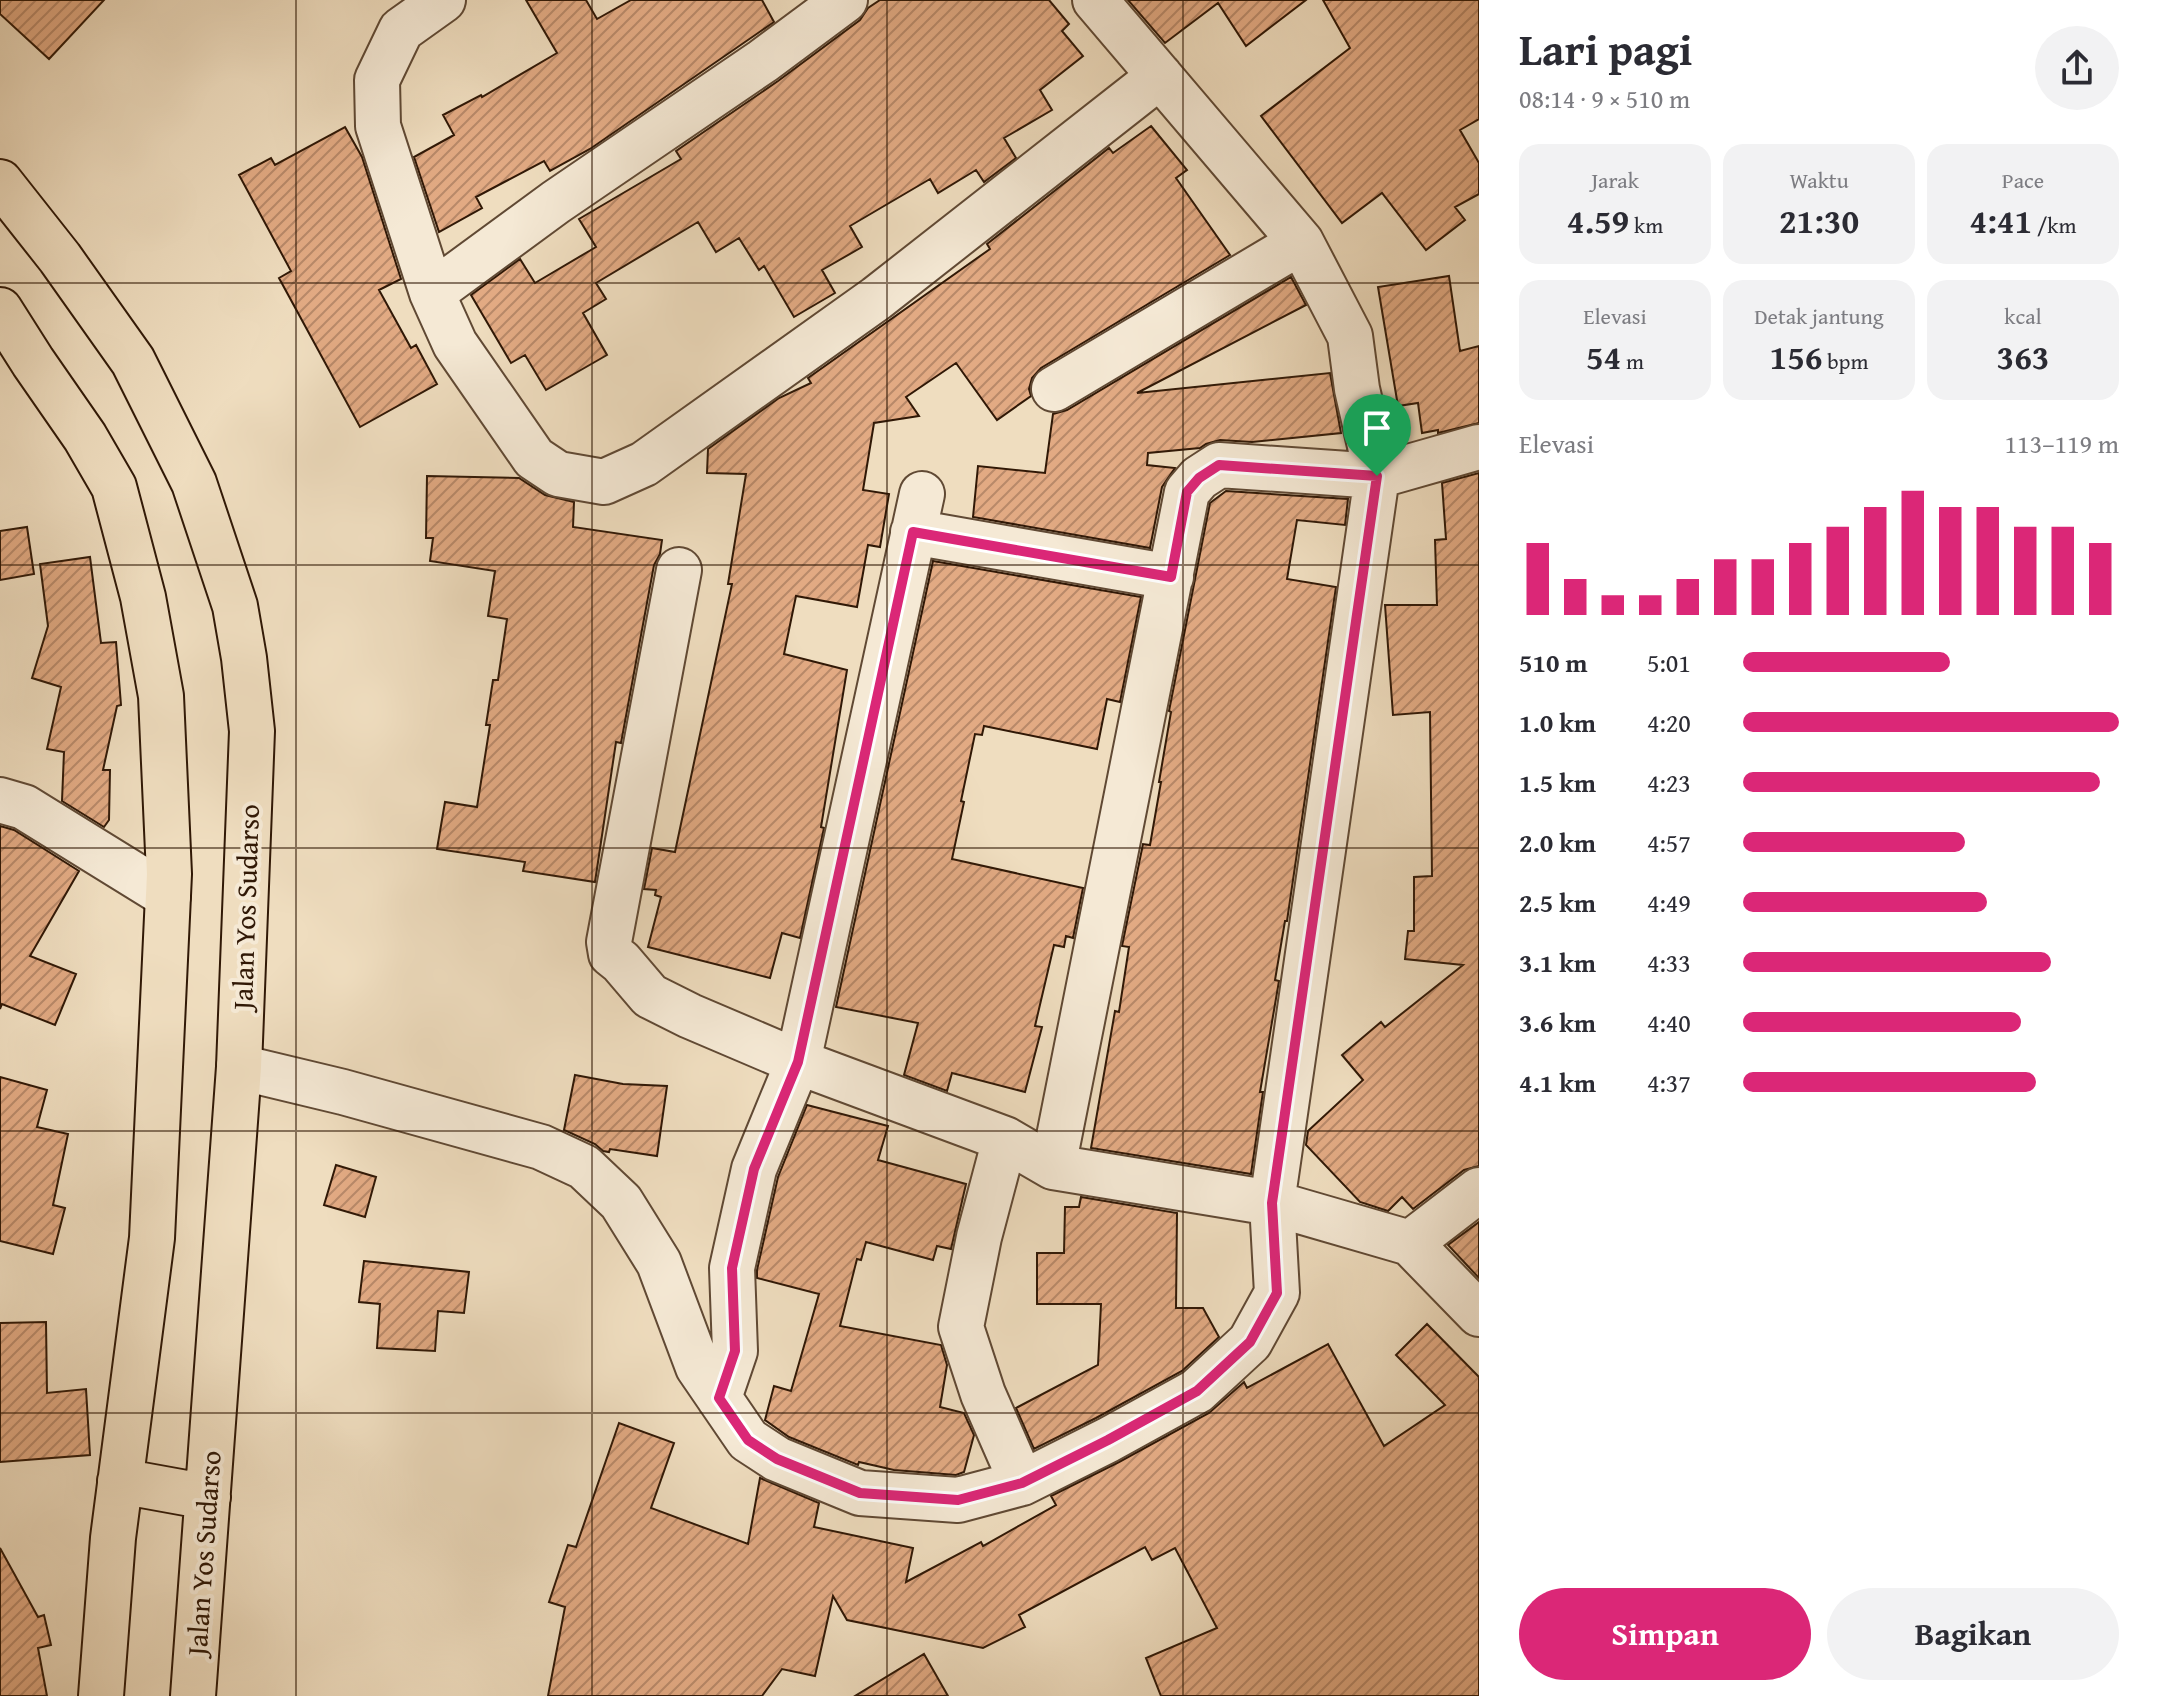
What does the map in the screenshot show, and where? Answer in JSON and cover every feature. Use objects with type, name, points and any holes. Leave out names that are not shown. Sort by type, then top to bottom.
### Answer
[{"type":"main road","name":"Jalan Yos Sudarso","points":[[0,182],[60,258],[133,361],[194,483],[235,606],[244,658],[252,731],[239,1067],[193,1696]]},
{"type":"main road","points":[[0,310],[85,437],[114,487],[143,597],[161,696],[169,874],[152,1238],[113,1538],[101,1696]]},
{"type":"main road","points":[[120,1481],[208,1497]]},
{"type":"street","points":[[443,0],[401,30],[377,80],[378,126],[432,293],[455,344],[534,458],[558,474],[604,482],[644,464],[877,298],[1160,76]]},
{"type":"street","points":[[432,293],[556,202],[763,61],[845,0]]},
{"type":"street","points":[[239,1067],[343,1092],[541,1147],[584,1167],[621,1202],[659,1263],[698,1367],[748,1440],[777,1459],[860,1493],[958,1500],[1022,1483],[1197,1391],[1250,1342],[1277,1293],[1272,1203],[1377,476],[1357,389],[1350,336],[1301,242],[1095,0]]},
{"type":"street","points":[[1054,389],[1301,242]]},
{"type":"street","points":[[1053,1167],[1187,492],[1199,478],[1219,465],[1377,476],[1479,447]]},
{"type":"street","points":[[719,1398],[735,1351],[732,1268],[754,1169],[798,1062],[917,513],[1171,577]]},
{"type":"street","points":[[679,570],[609,942],[611,954],[650,996],[798,1062],[1005,1139],[1053,1167],[1272,1203],[1410,1243],[1479,1314]]},
{"type":"street","points":[[0,800],[24,807],[168,896]]},
{"type":"street","points":[[1005,1139],[979,1237],[961,1327],[983,1394],[1022,1483]]},
{"type":"street","points":[[1410,1243],[1479,1190]]},
{"type":"building","points":[[0,0],[104,0],[49,59],[0,14]]},
{"type":"building","points":[[526,0],[586,0],[597,19],[631,0],[762,0],[774,22],[590,149],[550,171],[544,161],[476,197],[482,208],[439,232],[414,157],[454,135],[443,115],[482,97],[557,53]]},
{"type":"building","points":[[880,0],[1049,0],[1069,24],[1062,31],[1083,56],[1040,90],[1052,110],[1004,138],[1016,158],[984,182],[976,170],[938,193],[930,179],[850,226],[862,247],[822,270],[835,293],[794,317],[764,266],[759,270],[739,238],[716,252],[698,222],[596,283],[606,299],[583,313],[607,355],[546,390],[525,355],[511,363],[471,295],[520,259],[535,283],[596,247],[579,219],[681,159],[676,151],[778,81],[860,20],[868,8]]},
{"type":"building","points":[[1128,0],[1306,0],[1246,46],[1218,3],[1165,43]]},
{"type":"building","points":[[1323,0],[1479,0],[1479,119],[1460,130],[1479,163],[1479,194],[1455,207],[1465,220],[1426,250],[1382,193],[1342,223],[1261,116],[1350,48]]},
{"type":"building","points":[[1151,126],[1187,170],[1176,178],[1230,255],[1041,368],[1032,378],[1031,396],[997,420],[956,363],[906,397],[919,416],[874,423],[863,490],[889,494],[880,547],[868,545],[857,607],[796,596],[784,654],[847,670],[821,827],[824,828],[800,938],[782,933],[770,978],[648,947],[661,897],[655,895],[656,890],[644,889],[652,848],[675,852],[732,584],[728,584],[746,474],[707,473],[708,449],[779,398],[811,383],[808,378],[990,249],[987,244],[1109,148],[1113,153]]},
{"type":"building","points":[[345,127],[362,157],[401,279],[379,290],[411,348],[416,345],[437,384],[360,427],[279,278],[291,271],[239,175],[271,158],[275,165]]},
{"type":"building","points":[[1449,276],[1460,351],[1479,346],[1479,423],[1438,433],[1438,430],[1422,433],[1418,403],[1398,406],[1378,287]]},
{"type":"building","points":[[1291,277],[1306,305],[1137,393],[1330,373],[1341,433],[1252,442],[1220,440],[1200,448],[1148,453],[1147,465],[1175,468],[1162,487],[1150,548],[973,517],[978,466],[1045,473],[1053,414],[1067,410]]},
{"type":"building","points":[[1479,473],[1479,1166],[1464,1170],[1413,1209],[1402,1197],[1388,1211],[1360,1202],[1306,1145],[1308,1131],[1363,1080],[1342,1055],[1381,1022],[1385,1027],[1463,965],[1405,959],[1408,931],[1414,931],[1414,877],[1432,876],[1430,712],[1393,715],[1385,605],[1437,605],[1435,540],[1446,539],[1442,483]]},
{"type":"building","points":[[427,476],[519,478],[545,495],[574,502],[573,527],[662,540],[654,565],[621,743],[616,742],[595,882],[523,871],[525,862],[437,849],[445,802],[477,807],[490,725],[486,725],[493,680],[498,680],[507,619],[488,616],[495,571],[430,561],[433,538],[426,538]]},
{"type":"building","points":[[1226,491],[1348,499],[1345,525],[1297,520],[1287,579],[1336,587],[1287,921],[1275,980],[1279,981],[1260,1092],[1263,1092],[1251,1174],[1091,1148],[1129,947],[1122,946],[1143,844],[1150,845],[1169,711],[1210,503]]},
{"type":"building","points":[[27,527],[34,574],[0,580],[0,531]]},
{"type":"building","points":[[90,557],[101,643],[116,642],[121,705],[117,706],[103,770],[110,770],[109,820],[104,827],[62,801],[64,752],[47,749],[61,687],[32,678],[48,626],[40,564]]},
{"type":"building","points":[[933,561],[1141,597],[1120,702],[1107,699],[1097,749],[984,726],[982,735],[975,734],[952,859],[1083,888],[1073,938],[1066,936],[1064,947],[1054,945],[1035,1026],[1042,1027],[1025,1092],[952,1073],[947,1091],[904,1075],[918,1023],[836,1007]]},
{"type":"building","points":[[0,826],[14,830],[79,871],[30,956],[76,974],[55,1025],[2,1004],[0,1009]]},
{"type":"building","points":[[575,1075],[623,1084],[667,1086],[657,1156],[610,1149],[609,1152],[603,1151],[564,1130]]},
{"type":"building","points":[[0,1077],[47,1090],[37,1127],[68,1134],[53,1205],[65,1208],[53,1254],[0,1241]]},
{"type":"building","points":[[807,1105],[888,1126],[878,1160],[966,1184],[951,1249],[937,1246],[933,1260],[866,1242],[861,1260],[857,1259],[840,1326],[941,1345],[947,1365],[940,1407],[964,1413],[974,1435],[964,1472],[956,1475],[894,1470],[859,1462],[858,1465],[789,1437],[765,1420],[774,1386],[791,1391],[819,1294],[757,1278],[778,1177]]},
{"type":"building","points":[[336,1165],[376,1177],[365,1217],[324,1205]]},
{"type":"building","points":[[1081,1197],[1177,1213],[1176,1308],[1203,1308],[1219,1337],[1182,1371],[1034,1449],[1016,1408],[1098,1365],[1101,1304],[1037,1304],[1037,1253],[1064,1253],[1065,1207],[1079,1207]]},
{"type":"building","points":[[1479,1222],[1479,1278],[1448,1245]]},
{"type":"building","points":[[364,1261],[469,1272],[464,1313],[438,1311],[435,1351],[377,1348],[380,1304],[359,1302]]},
{"type":"building","points":[[46,1322],[47,1393],[86,1389],[90,1455],[0,1462],[0,1323]]},
{"type":"building","points":[[1427,1324],[1479,1377],[1479,1696],[1161,1696],[1146,1658],[1217,1628],[1175,1548],[1152,1560],[1145,1547],[1019,1615],[1025,1627],[983,1648],[847,1620],[833,1596],[815,1676],[782,1669],[762,1696],[548,1696],[565,1607],[549,1602],[568,1545],[576,1547],[619,1423],[674,1443],[651,1508],[748,1544],[760,1478],[819,1503],[814,1527],[913,1548],[906,1582],[981,1542],[983,1546],[1056,1505],[1051,1496],[1209,1413],[1244,1382],[1247,1388],[1328,1344],[1384,1446],[1445,1405],[1396,1355]]},
{"type":"building","points":[[0,1548],[38,1617],[44,1615],[51,1645],[38,1648],[47,1696],[0,1696]]},
{"type":"building","points":[[924,1654],[948,1696],[855,1696]]},
{"type":"route","points":[[1219,465],[1377,476],[1272,1203],[1277,1293],[1250,1342],[1197,1391],[1108,1440],[1022,1483],[958,1500],[860,1493],[777,1459],[748,1440],[719,1398],[735,1351],[732,1268],[754,1169],[798,1062],[913,532],[1171,577],[1187,492],[1199,478],[1219,465]]}]
